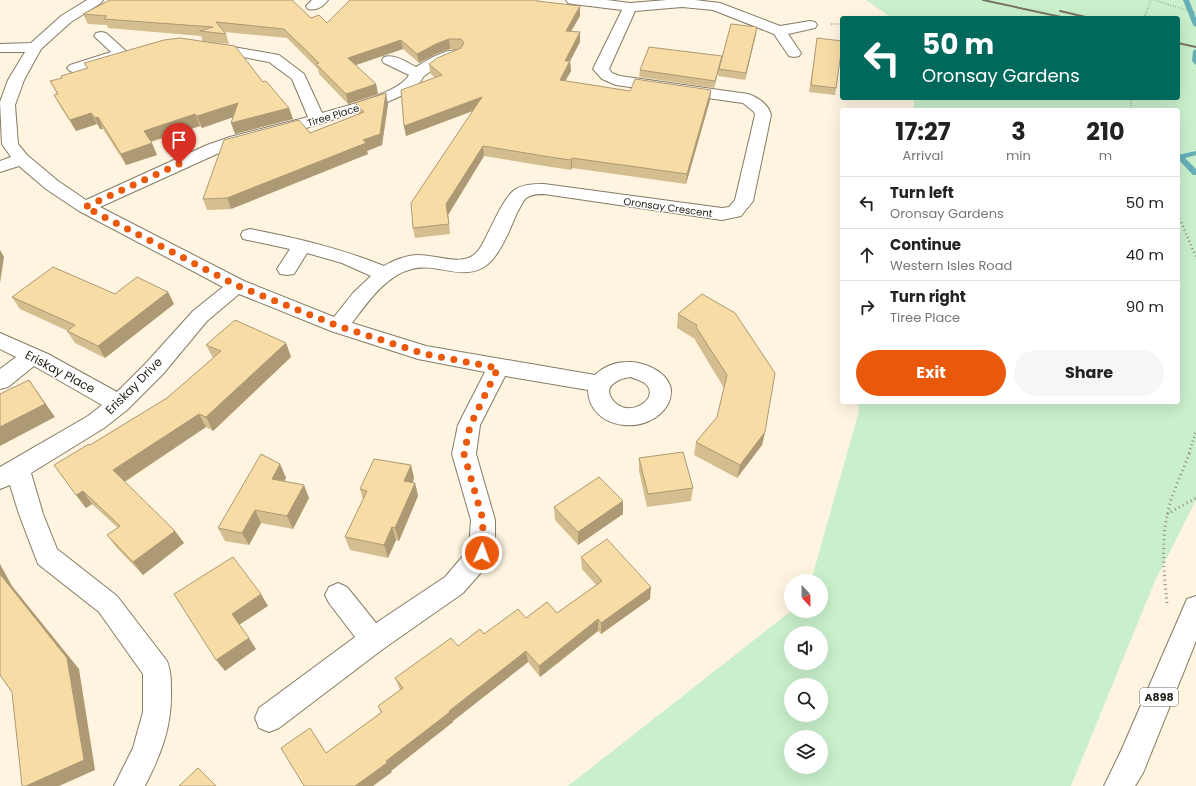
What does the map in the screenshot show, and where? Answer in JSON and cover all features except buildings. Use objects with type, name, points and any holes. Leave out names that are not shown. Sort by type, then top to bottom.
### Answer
[{"type":"street","points":[[96,0],[66,19],[35,47],[16,80],[7,106],[4,121],[10,144],[21,159],[52,185],[85,207],[238,286],[338,326],[425,354],[498,368],[600,384]]},
{"type":"street","points":[[573,0],[630,7],[682,2],[715,6],[779,31],[810,25]]},
{"type":"street","name":"Oronsay Crescent","points":[[338,326],[362,297],[385,274],[408,263],[427,262],[452,266],[470,266],[481,261],[515,199],[520,193],[533,189],[544,189],[722,214],[735,212],[744,201],[763,116],[762,110],[748,99],[616,80],[607,76],[602,69],[630,7]]},
{"type":"street","points":[[779,31],[794,53]]},
{"type":"street","points":[[101,36],[121,54]]},
{"type":"street","points":[[198,46],[274,58],[299,77],[317,119]]},
{"type":"street","points":[[0,48],[35,47]]},
{"type":"street","points":[[75,68],[136,50]]},
{"type":"street","name":"Tiree Place","points":[[85,207],[213,149],[236,141],[297,126],[379,100],[406,88],[413,82],[417,73],[433,63],[457,53]]},
{"type":"street","points":[[389,60],[417,73]]},
{"type":"street","points":[[0,167],[21,159]]},
{"type":"street","points":[[250,234],[302,245],[349,259],[385,274]]},
{"type":"street","points":[[287,269],[302,245]]},
{"type":"street","name":"Eriskay Drive","points":[[129,786],[146,752],[157,712],[156,670],[108,604],[47,556],[31,514],[9,474],[96,422],[119,404],[155,368],[200,316],[238,286]]},
{"type":"street","name":"Eriskay Place","points":[[0,340],[119,404]]},
{"type":"street","points":[[0,381],[32,356]]},
{"type":"street","points":[[269,718],[373,640],[454,585],[482,553],[483,520],[464,454],[470,426],[498,368]]},
{"type":"street","points":[[338,595],[373,640]]},
{"type":"street","name":"A898","points":[[1119,786],[1132,762],[1196,608]]},
{"type":"path","points":[[1145,16],[1152,0]]},
{"type":"path","points":[[1154,0],[1196,13]]},
{"type":"path","points":[[1180,220],[1196,257]]},
{"type":"path","points":[[1167,605],[1163,550],[1167,514],[1193,444],[1196,431]]},
{"type":"path","points":[[1167,514],[1196,498]]},
{"type":"green space","points":[[866,0],[1196,0],[1196,500],[1155,581],[1071,786],[568,786],[784,616],[784,618],[828,618],[828,574],[813,574],[859,411],[858,404],[1180,404],[1180,108],[914,108],[914,100],[1180,100],[1180,16],[889,16]]},
{"type":"waterway","points":[[1186,0],[1196,25]]},
{"type":"waterway","points":[[1196,51],[1196,63]]},
{"type":"waterway","points":[[1196,153],[1180,157],[1196,173]]},
{"type":"railway","points":[[983,0],[1057,16]]},
{"type":"railway","points":[[1060,11],[1081,16]]},
{"type":"railway","points":[[1180,43],[1196,47]]},
{"type":"route","points":[[179,164],[85,207],[238,286],[338,326],[425,354],[498,368],[470,426],[464,454],[483,520],[482,553]]}]
